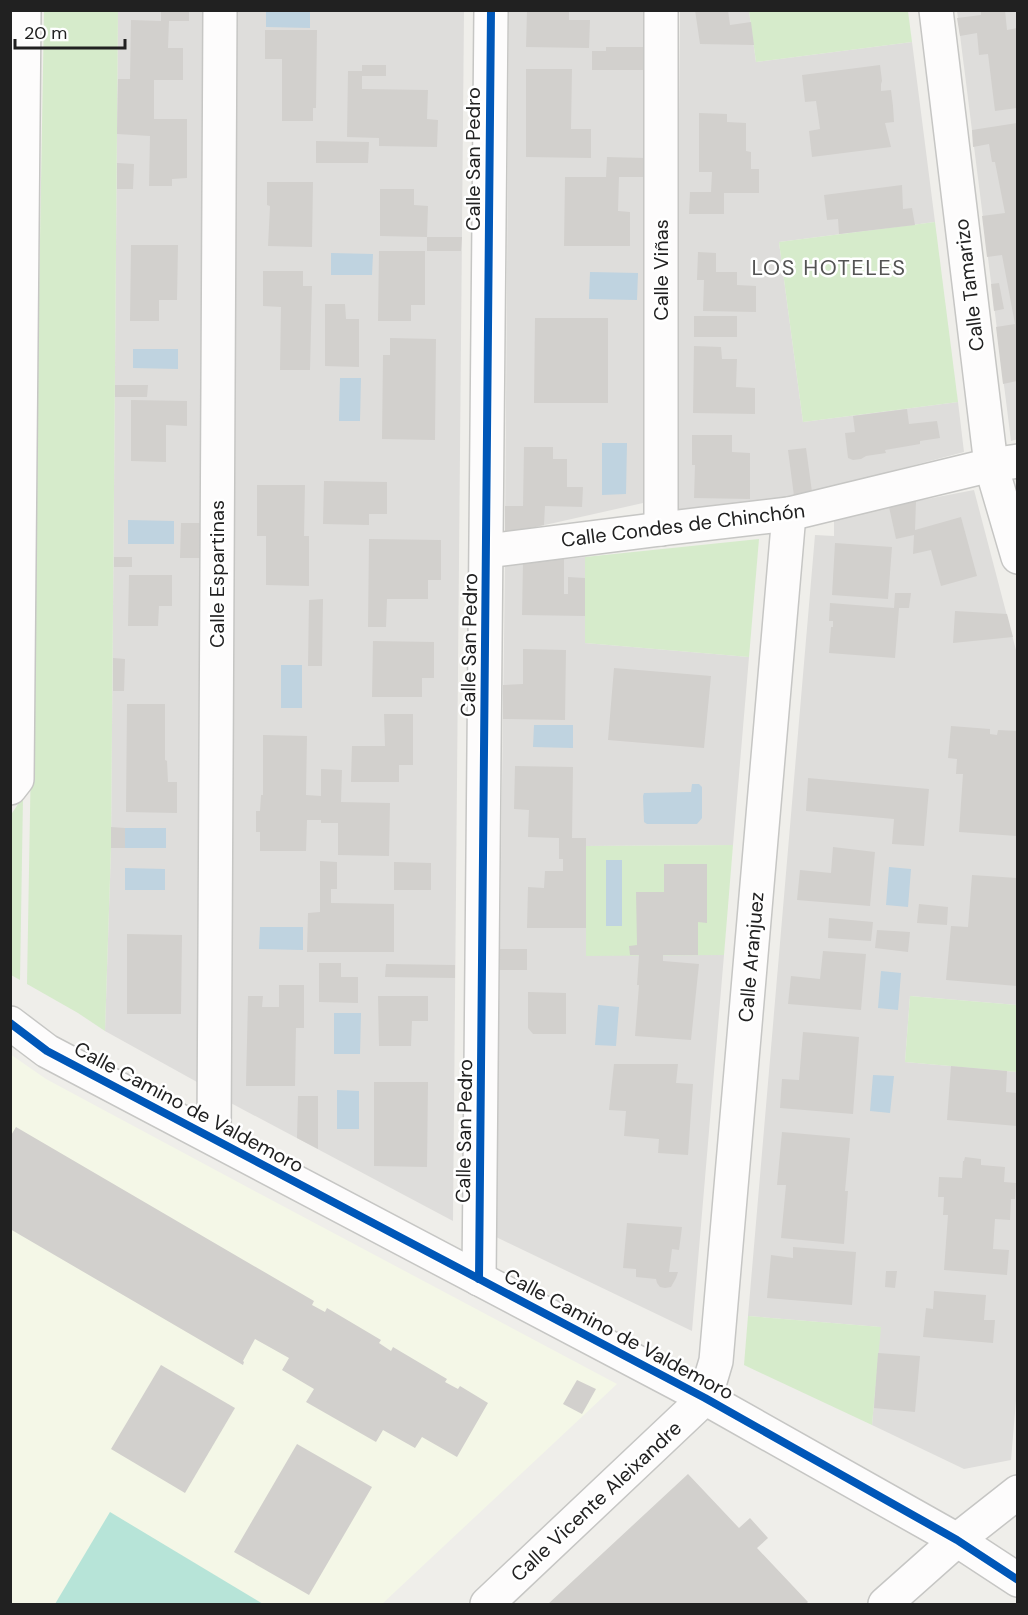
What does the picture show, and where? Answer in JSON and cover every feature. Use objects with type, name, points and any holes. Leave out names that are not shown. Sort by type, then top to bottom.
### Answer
[{"type":"street","points":[[10,788],[17,779],[15,486],[24,10]]},
{"type":"street","name":"Calle Espartinas","points":[[214,1138],[220,10]]},
{"type":"street","name":"Calle San Pedro","points":[[479,1279],[491,10]]},
{"type":"street","name":"Calle Viñas","points":[[661,529],[662,10]]},
{"type":"street","name":"Calle Tamarizo","points":[[936,10],[1017,557]]},
{"type":"street","name":"Calle Condes de Chinchón","points":[[487,551],[789,514],[1004,463]]},
{"type":"street","name":"Calle Aranjuez","points":[[705,1398],[716,1361],[789,514]]},
{"type":"street","name":"Calle Camino de Valdemoro","points":[[10,1023],[47,1051],[705,1398],[957,1540],[1017,1580]]},
{"type":"street","name":"Calle Vicente Aleixandre","points":[[487,1605],[705,1398]]},
{"type":"street","points":[[885,1605],[957,1540],[1017,1492]]},
{"type":"shaded area","points":[[118,11],[206,11],[197,1082],[105,1031],[111,848]]},
{"type":"shaded area","points":[[236,11],[464,11],[453,1221],[227,1101]]},
{"type":"shaded area","points":[[509,11],[647,11],[643,503],[505,534]]},
{"type":"shaded area","points":[[680,11],[749,11],[756,62],[912,42],[935,222],[779,242],[803,422],[958,402],[964,452],[812,492],[675,515]]},
{"type":"shaded area","points":[[957,11],[1017,11],[1018,439],[1011,441]]},
{"type":"shaded area","points":[[974,490],[1017,654],[1017,1005],[910,996],[905,1062],[1017,1072],[1018,1377],[1011,1460],[964,1469],[872,1425],[880,1327],[748,1316],[815,535],[834,536],[834,517]]},
{"type":"shaded area","points":[[585,557],[585,643],[749,657],[733,845],[586,846],[586,955],[724,955],[692,1331],[496,1237],[505,565]]},
{"type":"shaded area","points":[[10,1054],[46,1079],[617,1384],[382,1604],[11,1604]]},
{"type":"green space","points":[[44,11],[118,11],[111,848],[105,1031],[27,984]]},
{"type":"green space","points":[[749,11],[908,11],[912,42],[756,62]]},
{"type":"green space","points":[[935,222],[958,402],[803,422],[779,242]]},
{"type":"green space","points":[[759,539],[749,657],[585,643],[585,557]]},
{"type":"green space","points":[[23,797],[20,980],[11,975],[10,816]]},
{"type":"green space","points":[[733,845],[724,955],[586,956],[586,846]]},
{"type":"green space","points":[[910,996],[1017,1005],[1017,1072],[905,1062]]},
{"type":"green space","points":[[748,1316],[881,1327],[872,1425],[744,1365]]},
{"type":"green space","points":[[110,1512],[263,1604],[55,1604]]},
{"type":"water","points":[[266,11],[310,11],[310,28],[266,27]]},
{"type":"water","points":[[331,253],[373,254],[372,275],[331,275]]},
{"type":"water","points":[[590,272],[638,273],[637,300],[589,299]]},
{"type":"water","points":[[133,349],[178,349],[178,369],[133,368]]},
{"type":"water","points":[[340,378],[361,378],[360,421],[339,421]]},
{"type":"water","points":[[602,443],[627,443],[626,494],[602,495]]},
{"type":"water","points":[[128,520],[174,521],[174,544],[128,544]]},
{"type":"water","points":[[281,665],[302,665],[302,708],[281,708]]},
{"type":"water","points":[[534,725],[573,725],[573,748],[533,747]]},
{"type":"water","points":[[692,784],[699,784],[702,787],[702,818],[697,824],[647,824],[644,822],[644,793],[691,792]]},
{"type":"water","points":[[125,828],[166,828],[166,848],[125,848]]},
{"type":"water","points":[[606,860],[622,860],[622,926],[606,926]]},
{"type":"water","points":[[889,867],[911,869],[908,907],[886,905]]},
{"type":"water","points":[[125,868],[165,869],[165,890],[125,890]]},
{"type":"water","points":[[260,927],[303,927],[303,950],[259,949]]},
{"type":"water","points":[[881,971],[901,973],[898,1010],[878,1008]]},
{"type":"water","points":[[598,1005],[619,1007],[616,1046],[595,1045]]},
{"type":"water","points":[[334,1013],[361,1013],[360,1054],[334,1054]]},
{"type":"water","points":[[873,1075],[894,1076],[890,1113],[870,1111]]},
{"type":"water","points":[[337,1090],[359,1091],[359,1129],[337,1129]]},
{"type":"building","points":[[161,10],[189,10],[189,21],[169,21],[168,48],[183,48],[183,80],[154,80],[154,119],[187,119],[187,178],[172,179],[172,186],[149,186],[150,136],[117,134],[118,79],[130,79],[131,20],[161,21]]},
{"type":"building","points":[[527,10],[569,10],[569,20],[590,20],[589,48],[526,47]]},
{"type":"building","points":[[695,10],[728,10],[730,25],[751,22],[754,45],[700,44]]},
{"type":"building","points":[[981,10],[1005,10],[1007,30],[1017,28],[1017,108],[995,111],[988,54],[979,55],[977,33],[960,36],[957,18],[981,15]]},
{"type":"building","points":[[265,30],[317,30],[316,108],[313,108],[313,121],[282,121],[282,59],[265,59]]},
{"type":"building","points":[[606,47],[646,47],[646,70],[592,70],[592,51],[606,51]]},
{"type":"building","points":[[362,65],[386,65],[386,76],[362,76],[362,89],[428,90],[427,119],[438,120],[437,147],[379,146],[379,138],[347,137],[348,71],[362,71]]},
{"type":"building","points":[[880,65],[881,91],[891,90],[894,122],[885,123],[891,147],[812,157],[809,131],[820,129],[816,101],[805,102],[802,75]]},
{"type":"building","points":[[526,69],[572,69],[571,129],[591,129],[591,158],[526,157]]},
{"type":"building","points":[[699,113],[727,114],[727,122],[746,123],[746,151],[751,152],[751,169],[759,169],[759,193],[724,193],[724,214],[689,214],[690,192],[711,192],[712,172],[699,172]]},
{"type":"building","points":[[1017,123],[1017,381],[1003,384],[996,327],[1015,324],[1002,255],[987,257],[982,216],[1005,213],[989,144],[973,147],[972,130]]},
{"type":"building","points":[[316,141],[369,142],[368,163],[316,163]]},
{"type":"building","points":[[607,157],[646,158],[646,177],[619,177],[618,211],[630,212],[630,246],[564,246],[565,177],[606,177]]},
{"type":"building","points":[[117,163],[134,164],[133,189],[117,189]]},
{"type":"building","points":[[267,182],[313,182],[312,247],[268,246],[270,206],[267,205]]},
{"type":"building","points":[[902,185],[903,209],[912,208],[915,225],[839,234],[838,219],[827,220],[824,195]]},
{"type":"building","points":[[380,189],[414,189],[414,205],[428,206],[427,237],[380,236]]},
{"type":"building","points":[[427,237],[462,237],[461,251],[427,251]]},
{"type":"building","points":[[131,245],[178,245],[177,300],[159,300],[159,321],[130,321]]},
{"type":"building","points":[[379,251],[425,251],[425,305],[411,305],[411,321],[378,321]]},
{"type":"building","points":[[698,252],[716,253],[716,272],[737,272],[737,285],[756,286],[756,312],[703,311],[704,280],[697,280]]},
{"type":"building","points":[[263,271],[303,271],[303,286],[312,286],[310,370],[280,370],[281,307],[263,306]]},
{"type":"building","points":[[999,283],[1004,309],[994,311],[991,284]]},
{"type":"building","points":[[325,304],[345,304],[346,319],[359,319],[359,367],[325,366]]},
{"type":"building","points":[[694,316],[737,316],[737,337],[694,337]]},
{"type":"building","points":[[535,318],[608,318],[608,403],[534,403]]},
{"type":"building","points":[[390,338],[436,339],[435,440],[382,439],[383,355],[390,355]]},
{"type":"building","points":[[694,346],[721,347],[722,359],[737,359],[736,387],[755,388],[755,414],[693,413]]},
{"type":"building","points":[[115,385],[148,385],[147,397],[115,397]]},
{"type":"building","points":[[131,400],[187,401],[187,426],[166,425],[166,462],[131,461]]},
{"type":"building","points":[[907,409],[909,424],[937,421],[940,438],[885,450],[886,453],[861,459],[848,458],[845,433],[855,432],[853,416]]},
{"type":"building","points":[[692,435],[732,435],[732,452],[750,453],[750,499],[694,498],[695,465],[692,465]]},
{"type":"building","points":[[524,447],[553,447],[553,459],[567,459],[567,487],[583,487],[582,507],[545,506],[544,525],[505,534],[505,506],[523,506]]},
{"type":"building","points":[[806,448],[812,492],[794,496],[788,450]]},
{"type":"building","points":[[324,481],[387,482],[387,514],[369,514],[369,525],[323,524]]},
{"type":"building","points":[[257,485],[305,485],[304,536],[309,536],[309,586],[266,585],[266,536],[257,536]]},
{"type":"building","points":[[916,501],[915,530],[961,517],[977,576],[941,586],[931,550],[913,554],[914,535],[896,539],[889,507]]},
{"type":"building","points":[[181,523],[202,523],[201,558],[180,558]]},
{"type":"building","points":[[369,539],[441,540],[441,580],[428,580],[428,599],[387,599],[386,627],[368,627]]},
{"type":"building","points":[[835,543],[892,547],[888,599],[832,595]]},
{"type":"building","points":[[114,557],[132,557],[132,567],[114,567]]},
{"type":"building","points":[[564,559],[564,594],[568,594],[568,577],[585,578],[585,616],[522,615],[523,563]]},
{"type":"building","points":[[129,575],[172,575],[172,606],[159,606],[158,626],[128,626]]},
{"type":"building","points":[[895,593],[911,593],[909,608],[899,608],[895,658],[829,653],[831,627],[833,627],[833,621],[829,621],[830,603],[894,608]]},
{"type":"building","points":[[323,599],[322,666],[308,666],[309,600]]},
{"type":"building","points":[[955,611],[1007,614],[1013,637],[953,643]]},
{"type":"building","points":[[373,641],[434,642],[434,678],[422,678],[422,697],[372,697]]},
{"type":"building","points":[[523,649],[566,650],[565,720],[503,719],[503,685],[523,684]]},
{"type":"building","points":[[113,658],[125,659],[124,691],[113,691]]},
{"type":"building","points":[[614,668],[711,676],[704,748],[608,740]]},
{"type":"building","points":[[127,704],[165,704],[165,760],[167,761],[168,782],[177,782],[177,813],[126,812]]},
{"type":"building","points":[[384,714],[413,714],[413,765],[399,765],[399,782],[351,782],[352,746],[385,746]]},
{"type":"building","points":[[951,726],[990,729],[990,734],[997,735],[998,730],[1017,731],[1017,836],[959,832],[963,774],[956,774],[957,759],[948,758]]},
{"type":"building","points":[[263,735],[307,736],[306,795],[321,796],[321,769],[342,770],[341,802],[390,803],[389,856],[338,855],[338,823],[321,823],[321,820],[307,820],[306,851],[260,851],[260,832],[256,832],[256,811],[260,811],[261,795],[263,795]]},
{"type":"building","points":[[515,766],[573,767],[572,838],[586,838],[586,928],[527,928],[528,887],[544,888],[545,871],[563,871],[563,859],[559,859],[559,838],[528,837],[529,810],[514,809]]},
{"type":"building","points":[[808,778],[929,789],[924,846],[892,844],[894,819],[806,811]]},
{"type":"building","points":[[111,827],[125,828],[125,848],[111,848]]},
{"type":"building","points":[[833,847],[875,852],[870,906],[797,900],[800,870],[831,873]]},
{"type":"building","points":[[320,861],[337,862],[337,889],[331,889],[331,903],[394,904],[394,952],[307,952],[308,913],[320,912]]},
{"type":"building","points":[[394,862],[431,863],[431,890],[394,890]]},
{"type":"building","points":[[664,864],[707,864],[707,923],[698,922],[698,955],[663,955],[663,961],[699,964],[691,1040],[635,1036],[639,955],[630,955],[629,946],[637,945],[636,892],[664,892]]},
{"type":"building","points":[[972,875],[1017,878],[1017,986],[946,980],[951,926],[968,927]]},
{"type":"building","points":[[919,904],[948,907],[947,925],[917,923]]},
{"type":"building","points":[[829,918],[873,922],[871,941],[828,938]]},
{"type":"building","points":[[877,930],[910,932],[908,952],[875,948]]},
{"type":"building","points":[[127,934],[182,935],[181,1014],[127,1014]]},
{"type":"building","points":[[500,949],[527,949],[527,970],[500,970]]},
{"type":"building","points":[[823,951],[866,954],[861,1010],[788,1004],[791,976],[820,979]]},
{"type":"building","points":[[319,963],[341,963],[341,977],[358,977],[358,1003],[319,1002]]},
{"type":"building","points":[[386,964],[455,965],[455,978],[385,977]]},
{"type":"building","points":[[279,985],[304,985],[304,1028],[296,1028],[295,1086],[246,1086],[248,996],[263,996],[262,1007],[279,1007]]},
{"type":"building","points":[[528,992],[566,993],[566,1034],[533,1034],[528,1028]]},
{"type":"building","points":[[378,996],[428,996],[428,1021],[412,1021],[411,1046],[379,1046]]},
{"type":"building","points":[[803,1032],[859,1037],[853,1114],[780,1108],[782,1079],[799,1080]]},
{"type":"building","points":[[614,1064],[678,1064],[676,1083],[693,1084],[688,1155],[658,1153],[659,1139],[624,1136],[626,1111],[609,1110]]},
{"type":"building","points":[[951,1066],[1007,1071],[1006,1092],[1017,1093],[1017,1126],[947,1120]]},
{"type":"building","points":[[374,1082],[428,1082],[427,1167],[374,1166]]},
{"type":"building","points":[[298,1096],[318,1096],[318,1149],[297,1138]]},
{"type":"building","points":[[16,1127],[314,1301],[312,1305],[325,1312],[327,1308],[381,1340],[379,1343],[391,1351],[393,1347],[447,1379],[445,1382],[458,1389],[460,1386],[488,1403],[457,1457],[422,1437],[415,1448],[383,1430],[376,1442],[306,1402],[314,1389],[282,1370],[289,1358],[255,1339],[243,1365],[10,1229],[10,1137]]},
{"type":"building","points":[[782,1132],[850,1138],[845,1191],[848,1191],[844,1244],[781,1238],[786,1185],[777,1185]]},
{"type":"building","points":[[965,1157],[981,1159],[981,1165],[1005,1167],[1004,1182],[1016,1183],[1015,1199],[1011,1199],[1010,1220],[995,1219],[993,1249],[1009,1250],[1007,1275],[944,1270],[948,1215],[943,1215],[944,1197],[938,1197],[939,1177],[962,1178]]},
{"type":"building","points":[[627,1223],[682,1227],[679,1250],[672,1249],[669,1272],[678,1272],[671,1287],[660,1287],[656,1279],[636,1277],[636,1269],[623,1268]]},
{"type":"building","points":[[793,1247],[856,1252],[852,1305],[767,1298],[771,1255],[793,1258]]},
{"type":"building","points":[[886,1271],[897,1271],[895,1288],[885,1287]]},
{"type":"building","points":[[934,1291],[986,1295],[984,1320],[995,1320],[993,1343],[923,1337],[926,1308],[933,1309]]},
{"type":"building","points":[[878,1353],[920,1356],[915,1412],[874,1408]]},
{"type":"building","points":[[161,1365],[235,1408],[185,1493],[111,1449]]},
{"type":"building","points":[[577,1380],[596,1389],[582,1414],[563,1404]]},
{"type":"building","points":[[297,1444],[372,1487],[309,1595],[234,1552]]},
{"type":"building","points":[[688,1474],[739,1528],[750,1518],[768,1538],[757,1548],[808,1602],[806,1604],[548,1604]]},
{"type":"cycle path","points":[[479,1279],[491,10]]},
{"type":"cycle path","points":[[10,1023],[47,1051],[705,1398],[957,1540],[1018,1580]]},
{"type":"district","name":"LOS HOTELES","points":[[829,267]]}]
